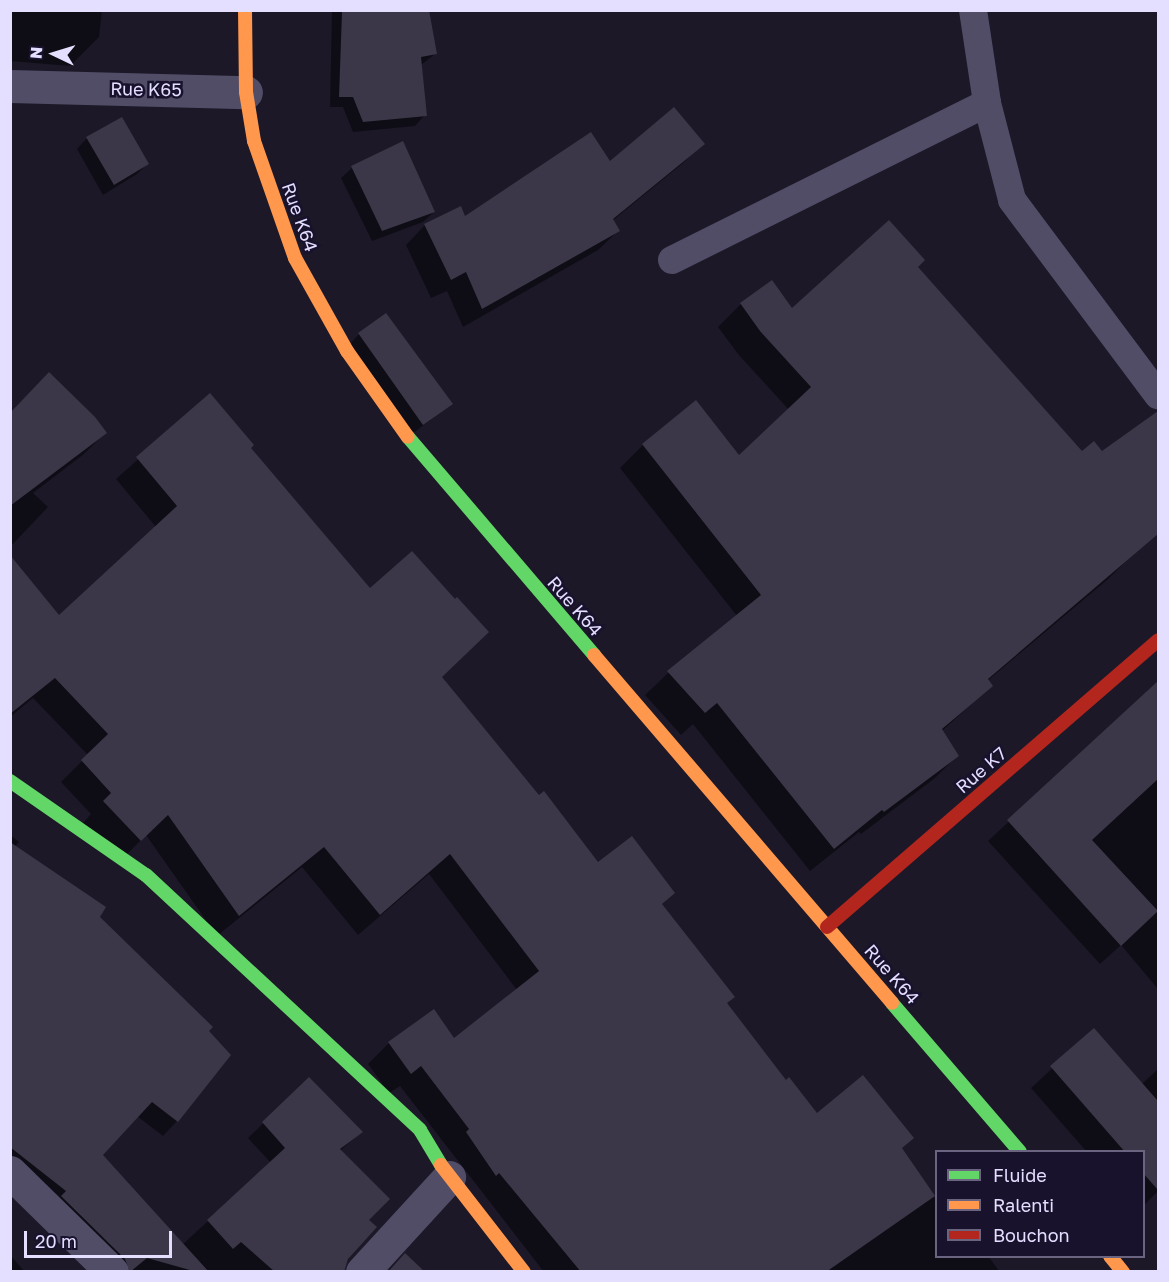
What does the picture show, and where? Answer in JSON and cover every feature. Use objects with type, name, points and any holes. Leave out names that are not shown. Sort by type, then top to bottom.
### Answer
[{"type":"street","name":"Rue K64","points":[[244,10],[246,92],[254,141],[295,258],[347,351],[416,447],[1018,1150]]},
{"type":"street","name":"Rue K65","points":[[10,86],[246,92]]},
{"type":"street","name":"Rue K7","points":[[827,927],[1158,640]]},
{"type":"street","points":[[10,782],[146,875],[420,1130],[449,1177],[524,1272]]},
{"type":"street","points":[[10,1172],[112,1272]]},
{"type":"street","points":[[362,1272],[449,1177]]},
{"type":"street","points":[[1111,1258],[1123,1272]]},
{"type":"lane","points":[[973,10],[987,103],[1011,200],[1158,396]]},
{"type":"lane","points":[[672,260],[987,103]]},
{"type":"building","points":[[429,10],[437,54],[421,57],[427,116],[363,122],[353,97],[339,97],[342,12]]},
{"type":"building","points":[[674,107],[705,144],[613,219],[620,231],[482,309],[466,272],[451,280],[424,224],[461,206],[465,216],[591,132],[610,161]]},
{"type":"building","points":[[122,117],[149,164],[114,185],[86,137]]},
{"type":"building","points":[[403,141],[435,212],[382,231],[351,166]]},
{"type":"building","points":[[889,220],[925,260],[918,267],[1082,451],[1094,441],[1102,451],[1158,411],[1158,534],[988,679],[993,686],[942,729],[959,756],[884,812],[882,810],[834,849],[717,703],[705,713],[667,671],[761,595],[642,444],[696,400],[739,455],[811,387],[760,331],[740,303],[772,280],[792,308]]},
{"type":"building","points":[[386,313],[453,404],[423,425],[358,333]]},
{"type":"building","points":[[49,372],[95,417],[107,433],[10,506],[10,413]]},
{"type":"building","points":[[210,393],[254,445],[251,448],[370,588],[412,551],[455,599],[457,597],[489,632],[442,677],[539,795],[544,791],[598,862],[632,836],[675,893],[662,904],[735,997],[727,1003],[786,1080],[789,1077],[817,1113],[863,1075],[914,1138],[902,1148],[935,1196],[826,1272],[581,1272],[499,1173],[496,1176],[466,1132],[469,1129],[421,1066],[411,1074],[388,1042],[434,1009],[454,1038],[539,971],[450,854],[380,915],[324,847],[239,916],[168,815],[141,841],[103,801],[111,793],[81,760],[108,734],[55,678],[10,714],[10,555],[59,615],[177,506],[136,457]]},
{"type":"building","points":[[1158,681],[1158,779],[1092,840],[1158,911],[1121,946],[1007,820]]},
{"type":"building","points":[[10,842],[106,907],[100,917],[213,1027],[209,1031],[231,1055],[178,1122],[152,1102],[103,1155],[209,1272],[197,1272],[147,1258],[130,1272],[125,1259],[61,1196],[66,1191],[10,1147]]},
{"type":"building","points":[[1094,1028],[1158,1101],[1158,1190],[1145,1175],[1145,1150],[1123,1150],[1050,1066]]},
{"type":"building","points":[[309,1077],[363,1132],[340,1149],[390,1199],[369,1220],[377,1227],[348,1259],[344,1272],[275,1272],[241,1242],[233,1249],[207,1220],[285,1148],[262,1122]]},
{"type":"building","points":[[405,1253],[425,1272],[388,1272]]},
{"type":"traffic: fast","points":[[408,437],[594,655]]},
{"type":"traffic: fast","points":[[10,781],[146,875],[420,1130],[441,1165]]},
{"type":"traffic: fast","points":[[892,1003],[1018,1150]]},
{"type":"traffic: slow","points":[[245,10],[246,92],[254,141],[295,258],[347,351],[408,437]]},
{"type":"traffic: slow","points":[[594,655],[892,1003]]},
{"type":"traffic: slow","points":[[441,1165],[524,1272]]},
{"type":"traffic: slow","points":[[1112,1258],[1123,1272]]},
{"type":"traffic: jam","points":[[827,927],[1158,640]]}]
